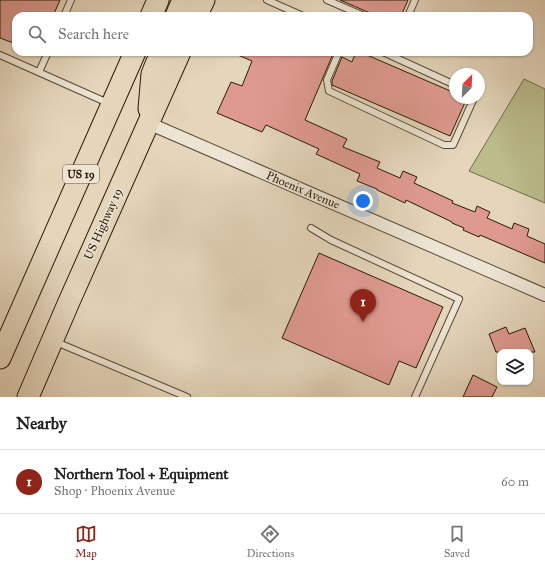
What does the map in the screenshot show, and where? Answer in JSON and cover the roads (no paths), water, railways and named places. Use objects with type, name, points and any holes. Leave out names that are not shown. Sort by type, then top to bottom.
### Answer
[{"type":"highway","points":[[153,12],[158,0]]},
{"type":"highway","points":[[178,12],[183,0]]},
{"type":"highway","points":[[198,12],[204,0]]},
{"type":"highway","name":"US 19","points":[[0,358],[133,56]]},
{"type":"highway","points":[[148,123],[152,74],[159,56]]},
{"type":"highway","name":"US Highway 19","points":[[28,397],[178,56]]},
{"type":"street","name":"Phoenix Avenue","points":[[148,123],[545,295]]},
{"type":"lane","points":[[66,12],[71,0]]},
{"type":"lane","points":[[267,0],[294,12]]},
{"type":"lane","points":[[327,0],[355,12]]},
{"type":"lane","points":[[410,12],[415,0]]},
{"type":"lane","points":[[0,55],[112,105]]},
{"type":"lane","points":[[39,72],[46,56]]},
{"type":"lane","points":[[336,56],[327,80],[329,91],[444,145],[453,145],[471,104]]},
{"type":"lane","points":[[392,56],[449,82]]},
{"type":"lane","points":[[311,228],[331,240],[459,299],[416,397]]},
{"type":"lane","points":[[53,341],[187,397]]},
{"type":"place","name":"Northern Tool + Equipment","points":[[363,322]]}]
